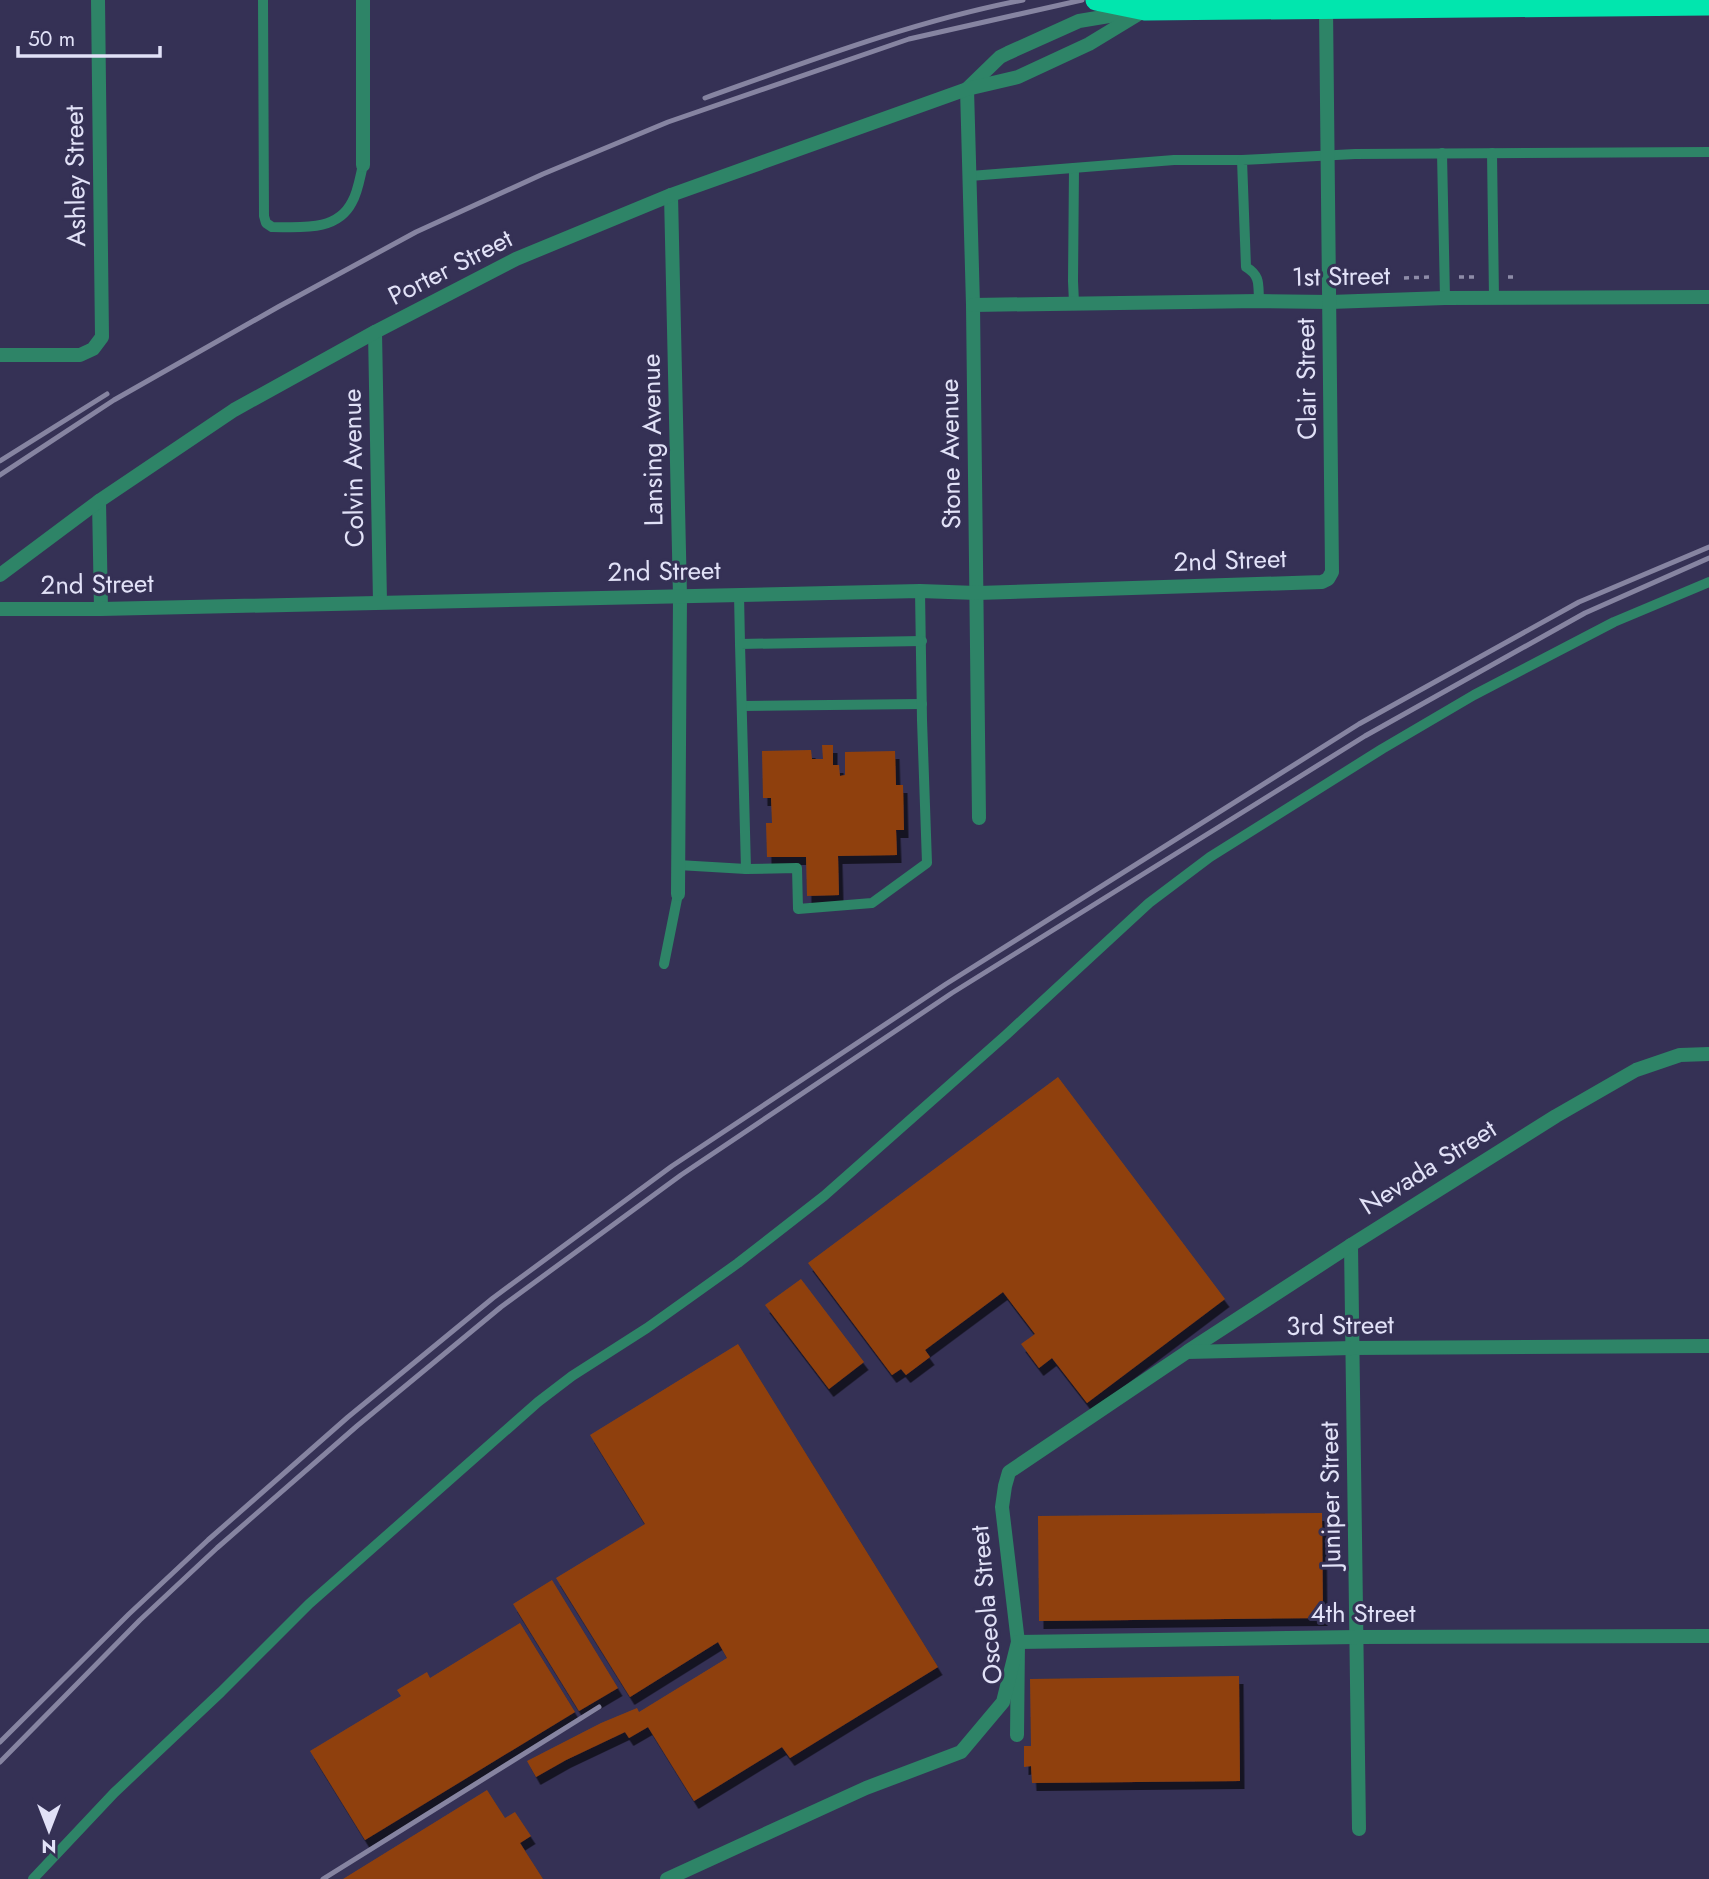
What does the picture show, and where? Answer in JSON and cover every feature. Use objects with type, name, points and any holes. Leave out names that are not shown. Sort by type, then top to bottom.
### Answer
[{"type":"highway","points":[[1096,0],[1145,10],[1709,5]]},
{"type":"street","name":"Ashley Street","points":[[0,355],[80,355],[93,349],[102,337],[98,0]]},
{"type":"street","points":[[363,0],[363,165]]},
{"type":"street","name":"Clair Street","points":[[1326,8],[1332,572],[1328,579]]},
{"type":"street","name":"Porter Street","points":[[967,89],[1000,57],[1079,21],[1145,10]]},
{"type":"street","name":"Porter Street","points":[[0,575],[99,501],[234,410],[375,332],[516,259],[671,195],[967,89],[1018,77],[1089,44],[1145,10]]},
{"type":"street","name":"Stone Avenue","points":[[967,89],[973,305],[979,818]]},
{"type":"street","name":"Lansing Avenue","points":[[671,195],[680,596],[678,894]]},
{"type":"street","name":"1st Street","points":[[973,305],[1709,297]]},
{"type":"street","name":"Colvin Avenue","points":[[375,332],[380,602]]},
{"type":"street","points":[[99,501],[101,609]]},
{"type":"street","name":"2nd Street","points":[[0,609],[920,591],[976,593],[1322,582],[1328,579]]},
{"type":"street","name":"Nevada Street","points":[[1187,1352],[1556,1116],[1636,1070],[1680,1055],[1709,1054]]},
{"type":"street","name":"Juniper Street","points":[[1351,1245],[1359,1829]]},
{"type":"street","name":"3rd Street","points":[[1187,1352],[1352,1348],[1709,1346]]},
{"type":"street","name":"Osceola Street","points":[[1017,1735],[1018,1642],[1002,1507],[1009,1472],[1187,1352]]},
{"type":"street","name":"4th Street","points":[[1018,1642],[1709,1636]]},
{"type":"street","points":[[667,1879],[866,1788],[961,1752],[1003,1702],[1018,1642]]},
{"type":"lane","points":[[263,0],[266,223],[272,227],[318,227],[339,218],[354,200],[363,165]]},
{"type":"lane","points":[[970,176],[1174,160],[1242,160],[1354,154],[1709,152]]},
{"type":"lane","points":[[1442,153],[1444,298]]},
{"type":"lane","points":[[1492,153],[1494,298]]},
{"type":"lane","points":[[1242,160],[1245,263],[1258,279],[1259,301]]},
{"type":"lane","points":[[1074,168],[1074,303]]},
{"type":"lane","points":[[33,1879],[114,1793],[309,1604],[538,1402],[738,1263],[824,1196],[1182,877],[1382,749],[1474,695],[1614,622],[1709,582]]},
{"type":"lane","points":[[678,865],[746,869],[797,868],[798,909],[872,902],[927,863],[920,591]]},
{"type":"lane","points":[[740,594],[742,788],[746,869]]},
{"type":"lane","points":[[740,644],[922,641]]},
{"type":"lane","points":[[742,706],[922,704]]},
{"type":"lane","points":[[664,964],[678,894]]},
{"type":"path","points":[[1404,278],[1518,277]]},
{"type":"building","points":[[822,745],[833,745],[833,765],[839,765],[840,776],[845,775],[845,752],[895,751],[896,785],[903,785],[904,830],[896,830],[897,855],[838,856],[839,895],[807,896],[806,857],[767,857],[766,823],[772,823],[771,798],[763,798],[762,751],[811,750],[812,759],[823,759]]},
{"type":"building","points":[[1058,1077],[1225,1299],[1087,1403],[1052,1358],[1039,1368],[1021,1344],[1035,1334],[1003,1292],[925,1350],[930,1357],[906,1375],[901,1369],[892,1375],[808,1263]]},
{"type":"building","points":[[801,1279],[864,1362],[829,1389],[765,1305]]},
{"type":"building","points":[[738,1344],[938,1667],[790,1758],[782,1747],[694,1801],[648,1727],[629,1738],[625,1732],[536,1777],[527,1761],[601,1723],[637,1708],[639,1712],[727,1658],[718,1642],[630,1697],[556,1578],[645,1524],[590,1435]]},
{"type":"building","points":[[1322,1513],[1323,1618],[1039,1621],[1038,1516]]},
{"type":"building","points":[[552,1580],[618,1688],[579,1711],[513,1604]]},
{"type":"building","points":[[520,1623],[575,1712],[365,1840],[310,1751],[401,1696],[397,1690],[427,1672],[430,1678]]},
{"type":"building","points":[[1239,1676],[1240,1781],[1032,1783],[1031,1766],[1024,1767],[1024,1746],[1031,1746],[1030,1679]]},
{"type":"building","points":[[487,1790],[505,1818],[515,1812],[531,1836],[520,1843],[543,1879],[343,1879]]},
{"type":"railway","points":[[705,98],[902,30],[1023,0]]},
{"type":"railway","points":[[0,475],[114,400],[278,307],[416,232],[543,174],[668,122],[909,39],[1082,0]]},
{"type":"railway","points":[[0,461],[107,394]]},
{"type":"railway","points":[[0,1742],[208,1540],[348,1417],[493,1298],[672,1166],[946,984],[1359,724],[1579,602],[1709,547]]},
{"type":"railway","points":[[0,1762],[140,1620],[217,1548],[357,1426],[501,1307],[681,1175],[952,993],[1365,736],[1585,613],[1709,558]]},
{"type":"railway","points":[[323,1879],[599,1707]]}]
